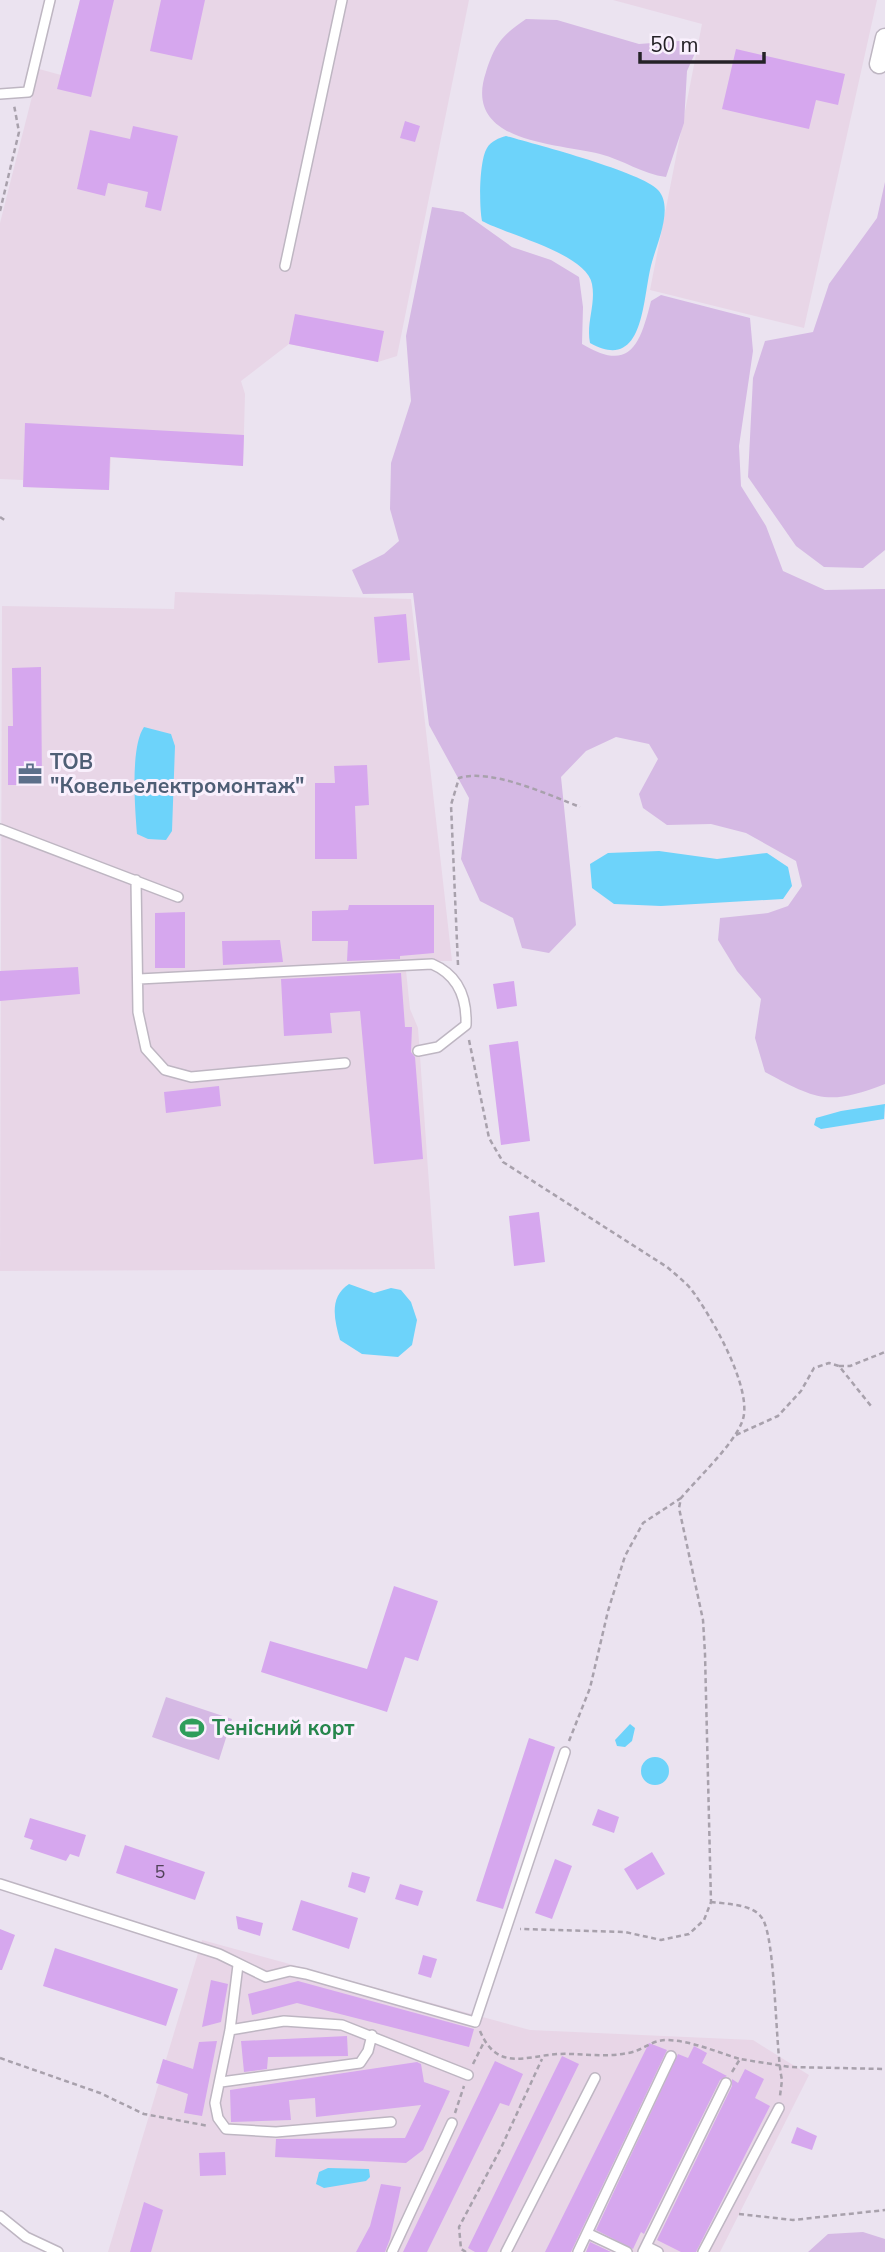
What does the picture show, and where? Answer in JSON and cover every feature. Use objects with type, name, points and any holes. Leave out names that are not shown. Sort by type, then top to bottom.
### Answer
[{"type":"street","points":[[879,64],[885,38]]},
{"type":"lane","points":[[0,94],[28,92],[50,0]]},
{"type":"lane","points":[[285,266],[342,0]]},
{"type":"lane","points":[[0,829],[178,897]]},
{"type":"lane","points":[[136,880],[138,1012],[146,1049],[165,1070],[191,1077],[345,1063]]},
{"type":"lane","points":[[139,979],[432,964],[455,978],[463,993],[466,1025],[438,1047],[418,1051]]},
{"type":"lane","points":[[0,1884],[219,1954],[266,1977],[290,1971],[306,1974],[475,2022],[565,1752]]},
{"type":"lane","points":[[238,1965],[230,2030],[215,2103],[218,2118],[226,2129],[276,2132],[391,2122]]},
{"type":"lane","points":[[230,2030],[284,2021],[342,2025],[468,2074]]},
{"type":"lane","points":[[221,2082],[360,2063],[368,2051],[372,2035]]},
{"type":"lane","points":[[578,2252],[671,2056]]},
{"type":"lane","points":[[506,2252],[595,2078]]},
{"type":"lane","points":[[659,2252],[645,2249],[726,2083]]},
{"type":"lane","points":[[703,2252],[779,2108]]},
{"type":"lane","points":[[391,2252],[452,2123]]},
{"type":"lane","points":[[0,2216],[26,2237],[58,2252]]},
{"type":"lane","points":[[587,2233],[627,2252]]},
{"type":"path","points":[[0,211],[19,132],[13,107],[17,97],[28,92]]},
{"type":"path","points":[[0,517],[6,521]]},
{"type":"path","points":[[455,978],[458,936],[451,805],[459,779],[467,776],[534,788],[580,807]]},
{"type":"path","points":[[466,1025],[494,1149],[513,1171],[573,1204],[667,1267],[688,1286],[707,1312],[741,1385],[746,1405],[736,1436]]},
{"type":"path","points":[[565,1752],[590,1688],[608,1611],[625,1556],[643,1523],[681,1498],[736,1436],[778,1416],[801,1391],[814,1368],[829,1363],[850,1366],[885,1352]]},
{"type":"path","points":[[839,1366],[871,1406]]},
{"type":"path","points":[[506,1929],[625,1932],[661,1940],[689,1934],[705,1920],[712,1902],[704,1632],[679,1517],[681,1498]]},
{"type":"path","points":[[712,1902],[751,1909],[762,1918],[771,1956],[782,2080],[779,2108]]},
{"type":"path","points":[[475,2022],[484,2042],[500,2055],[517,2060],[542,2059],[557,2054],[592,2057],[630,2053],[648,2042],[667,2040],[693,2044],[740,2059],[779,2065],[885,2068]]},
{"type":"path","points":[[452,2123],[468,2074],[484,2042]]},
{"type":"path","points":[[0,2058],[100,2093],[144,2115],[226,2129]]},
{"type":"path","points":[[466,2252],[461,2249],[459,2227],[501,2148],[542,2059]]},
{"type":"path","points":[[726,2083],[740,2059]]},
{"type":"path","points":[[725,2213],[793,2220],[885,2210]]},
{"type":"shaded area","points":[[80,0],[469,0],[397,356],[378,362],[289,344],[241,381],[245,394],[243,466],[111,457],[109,490],[23,487],[23,480],[0,479],[0,223],[39,69],[61,75]]},
{"type":"shaded area","points":[[613,0],[877,0],[804,328],[650,290],[702,24]]},
{"type":"shaded area","points":[[526,19],[557,20],[639,44],[692,40],[696,51],[687,71],[684,123],[666,177],[600,154],[538,142],[517,135],[500,126],[487,113],[482,95],[493,54],[500,41]]},
{"type":"shaded area","points":[[885,182],[885,550],[863,568],[824,567],[796,546],[748,477],[753,378],[765,341],[813,332],[829,284],[877,218]]},
{"type":"shaded area","points":[[432,207],[463,212],[512,247],[551,260],[579,277],[583,307],[582,344],[598,352],[611,356],[622,355],[630,350],[637,342],[651,301],[661,295],[750,318],[753,351],[739,446],[741,486],[766,526],[783,571],[825,590],[885,589],[885,1084],[850,1095],[823,1097],[798,1089],[765,1072],[755,1038],[761,999],[737,971],[718,940],[720,918],[768,913],[788,906],[802,886],[796,861],[746,833],[711,824],[667,825],[643,808],[639,794],[658,759],[649,744],[616,737],[586,751],[561,777],[576,925],[549,953],[522,948],[513,918],[480,901],[461,859],[469,798],[429,725],[413,593],[363,594],[352,570],[384,554],[399,541],[390,509],[391,463],[411,401],[406,336]]},
{"type":"shaded area","points":[[175,592],[411,599],[452,961],[405,961],[410,1009],[418,1028],[435,1269],[0,1271],[2,606],[174,609]]},
{"type":"shaded area","name":"Тенісний корт","points":[[166,1697],[232,1719],[219,1760],[152,1737]]},
{"type":"shaded area","points":[[202,1940],[530,2030],[753,2040],[809,2075],[720,2252],[108,2252]]},
{"type":"shaded area","points":[[863,2232],[885,2239],[885,2252],[808,2252],[828,2234]]},
{"type":"water","points":[[506,136],[631,175],[648,183],[663,197],[663,225],[652,262],[643,311],[632,340],[622,348],[608,350],[590,343],[592,284],[587,273],[576,263],[545,246],[482,221],[480,184],[484,154],[491,143]]},
{"type":"water","points":[[144,727],[171,734],[175,746],[172,831],[166,840],[148,839],[137,834],[135,763]]},
{"type":"water","points":[[659,851],[717,859],[767,853],[788,867],[792,886],[783,899],[661,906],[614,904],[592,888],[590,864],[608,853]]},
{"type":"water","points":[[885,1104],[884,1119],[821,1129],[814,1125],[816,1118]]},
{"type":"water","points":[[349,1284],[374,1293],[391,1288],[401,1290],[411,1302],[417,1320],[412,1345],[398,1357],[362,1354],[340,1340],[335,1316],[336,1302],[338,1295]]},
{"type":"water","points":[[630,1724],[635,1728],[632,1741],[625,1747],[617,1746],[615,1740]]},
{"type":"water","points":[[655,1757],[665,1761],[669,1771],[665,1781],[655,1785],[645,1781],[641,1771],[645,1761]]},
{"type":"water","points":[[328,2168],[369,2169],[370,2177],[366,2181],[324,2188],[316,2184],[319,2172]]},
{"type":"building","points":[[80,0],[114,0],[91,97],[57,89]]},
{"type":"building","points":[[161,0],[205,0],[192,60],[150,51]]},
{"type":"building","points":[[736,49],[845,74],[838,105],[816,100],[809,129],[722,109]]},
{"type":"building","points":[[405,121],[420,126],[415,142],[400,138]]},
{"type":"building","points":[[133,126],[178,136],[161,211],[145,207],[148,192],[108,183],[105,196],[77,189],[90,130],[130,139]]},
{"type":"building","points":[[295,314],[384,331],[378,362],[289,344]]},
{"type":"building","points":[[25,423],[244,435],[243,466],[110,457],[109,490],[23,487]]},
{"type":"building","points":[[406,614],[410,660],[378,663],[374,617]]},
{"type":"building","points":[[41,667],[42,785],[8,785],[8,726],[13,726],[12,668]]},
{"type":"building","points":[[367,765],[369,805],[355,806],[357,859],[315,859],[315,783],[335,783],[334,766]]},
{"type":"building","points":[[349,905],[434,905],[434,953],[400,956],[400,959],[347,961],[348,941],[312,941],[312,911],[348,910]]},
{"type":"building","points":[[185,912],[185,968],[155,968],[155,913]]},
{"type":"building","points":[[280,940],[283,962],[223,965],[222,941]]},
{"type":"building","points":[[78,967],[80,994],[0,1001],[0,971]]},
{"type":"building","points":[[401,973],[405,1027],[412,1027],[411,1052],[415,1057],[423,1159],[374,1164],[360,1011],[330,1013],[332,1033],[284,1036],[281,979]]},
{"type":"building","points":[[514,981],[517,1006],[497,1009],[493,984]]},
{"type":"building","points":[[518,1041],[530,1141],[501,1145],[489,1045]]},
{"type":"building","points":[[219,1086],[221,1106],[166,1113],[164,1092]]},
{"type":"building","points":[[539,1212],[545,1262],[514,1266],[509,1216]]},
{"type":"building","points":[[394,1586],[438,1601],[418,1661],[405,1657],[387,1712],[261,1672],[270,1641],[367,1669]]},
{"type":"building","points":[[529,1738],[555,1747],[503,1909],[476,1901]]},
{"type":"building","points":[[598,1809],[619,1817],[614,1833],[592,1825]]},
{"type":"building","points":[[30,1818],[86,1835],[79,1857],[70,1854],[66,1861],[30,1849],[33,1840],[24,1837]]},
{"type":"building","points":[[125,1845],[205,1872],[195,1900],[116,1873]]},
{"type":"building","points":[[652,1852],[665,1874],[637,1890],[624,1869]]},
{"type":"building","points":[[555,1859],[572,1866],[552,1919],[535,1913]]},
{"type":"building","points":[[352,1872],[370,1877],[365,1893],[348,1887]]},
{"type":"building","points":[[400,1884],[423,1891],[418,1906],[395,1899]]},
{"type":"building","points":[[301,1900],[358,1918],[349,1949],[292,1930]]},
{"type":"building","points":[[236,1916],[263,1923],[260,1936],[238,1929]]},
{"type":"building","points":[[0,1929],[15,1935],[2,1970],[0,1970]]},
{"type":"building","points":[[55,1948],[178,1989],[166,2026],[43,1986]]},
{"type":"building","points":[[423,1955],[437,1959],[431,1978],[418,1974]]},
{"type":"building","points":[[211,1980],[228,1984],[221,2022],[202,2027]]},
{"type":"building","points":[[298,1981],[474,2029],[469,2047],[297,2003],[252,2015],[248,1994]]},
{"type":"building","points":[[347,2036],[348,2056],[268,2057],[267,2069],[244,2072],[241,2041]]},
{"type":"building","points":[[217,2041],[202,2116],[184,2113],[188,2094],[156,2083],[163,2059],[193,2069],[199,2042]]},
{"type":"building","points":[[649,2043],[667,2050],[571,2252],[545,2252]]},
{"type":"building","points":[[694,2046],[707,2053],[702,2063],[727,2076],[720,2080],[644,2234],[641,2232],[633,2249],[596,2230],[678,2054],[688,2058]]},
{"type":"building","points":[[562,2056],[579,2064],[487,2252],[475,2252],[468,2248]]},
{"type":"building","points":[[495,2061],[523,2074],[509,2106],[500,2103],[427,2252],[403,2252]]},
{"type":"building","points":[[417,2062],[421,2064],[424,2082],[450,2091],[423,2150],[406,2163],[275,2157],[276,2139],[405,2138],[421,2105],[316,2117],[315,2098],[289,2100],[291,2120],[231,2122],[230,2090]]},
{"type":"building","points":[[745,2069],[764,2079],[755,2098],[770,2106],[696,2252],[681,2252],[657,2240],[732,2086],[732,2079],[738,2083]]},
{"type":"building","points":[[797,2127],[817,2136],[812,2150],[791,2143]]},
{"type":"building","points":[[225,2152],[226,2175],[200,2176],[199,2153]]},
{"type":"building","points":[[381,2184],[401,2187],[390,2239],[385,2252],[356,2252],[370,2226]]},
{"type":"building","points":[[144,2202],[163,2210],[151,2252],[130,2252]]},
{"type":"building","points":[[590,2242],[611,2252],[586,2252]]},
{"type":"place","name":"ТОВ \"Ковельелектромонтаж\"","points":[[30,774]]},
{"type":"place","name":"Тенісний корт","points":[[192,1728]]}]
